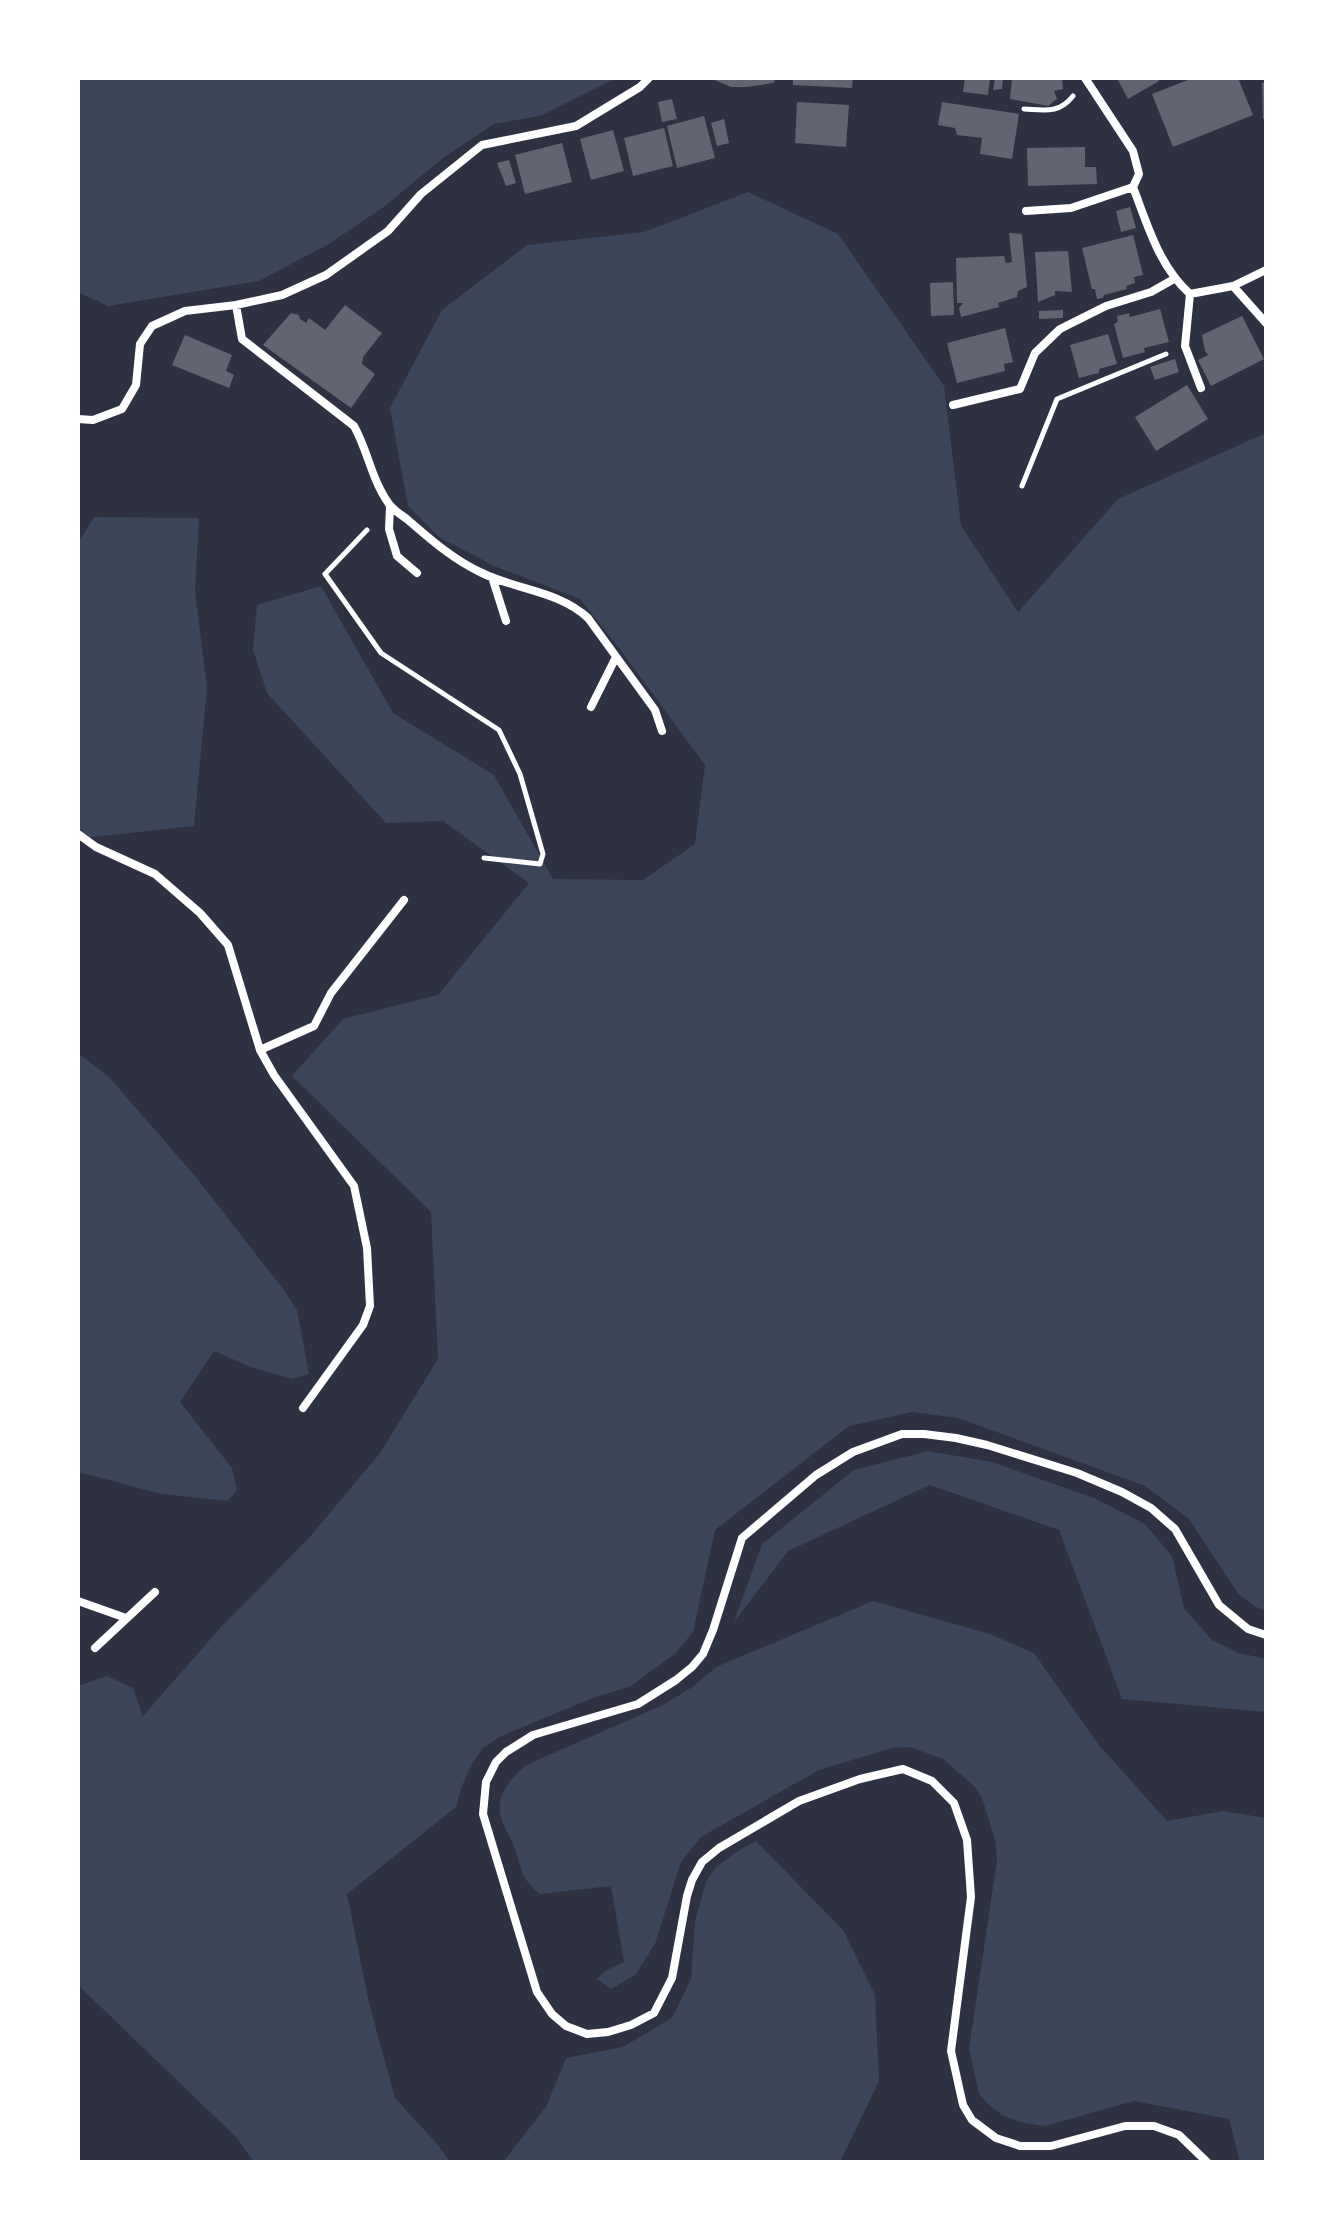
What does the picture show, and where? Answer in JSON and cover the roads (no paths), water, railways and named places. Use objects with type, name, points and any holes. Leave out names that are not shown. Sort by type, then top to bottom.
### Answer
[{"type":"street","points":[[78,419],[93,420],[122,409],[136,385],[140,344],[152,326],[185,311],[282,295],[326,275],[388,231],[421,194],[482,145],[576,126],[640,87],[649,78]]},
{"type":"street","points":[[1085,78],[1133,151],[1139,174],[1133,187],[1158,250],[1174,279],[1190,294]]},
{"type":"street","points":[[1026,211],[1071,208],[1133,187]]},
{"type":"street","points":[[1190,294],[1233,286],[1266,270]]},
{"type":"street","points":[[953,405],[1020,389],[1035,353],[1060,329],[1106,306],[1151,292],[1174,279]]},
{"type":"street","points":[[1233,286],[1266,323]]},
{"type":"street","points":[[1190,294],[1185,346],[1201,388]]},
{"type":"street","points":[[236,305],[242,339],[354,426],[390,506],[430,541],[483,574],[576,607],[588,618],[655,710],[662,731]]},
{"type":"street","points":[[390,506],[389,529],[397,556],[417,573]]},
{"type":"street","points":[[492,577],[506,621]]},
{"type":"street","points":[[591,707],[616,657]]},
{"type":"street","points":[[78,834],[96,847],[155,874],[200,913],[228,945],[260,1050],[274,1075],[354,1186],[367,1248],[370,1306],[363,1325],[303,1408]]},
{"type":"street","points":[[260,1050],[314,1026],[331,993],[404,900]]},
{"type":"street","points":[[1207,2162],[1179,2135],[1154,2126],[1125,2126],[1051,2146],[1020,2146],[996,2138],[972,2120],[963,2105],[951,2051],[971,1897],[967,1840],[954,1803],[932,1781],[903,1769],[860,1779],[799,1801],[719,1848],[702,1862],[692,1880],[672,1978],[654,2013],[631,2025],[587,2034],[566,2026],[552,2014],[537,1992],[483,1814],[486,1782],[496,1762],[506,1752],[533,1735],[638,1704],[692,1667],[703,1654],[713,1630],[742,1538],[816,1475],[853,1452],[902,1434],[924,1434],[987,1445],[1077,1473],[1151,1508],[1175,1529],[1219,1605],[1248,1629],[1266,1635]]},
{"type":"street","points":[[95,1648],[155,1592]]},
{"type":"street","points":[[78,1601],[126,1618]]}]
